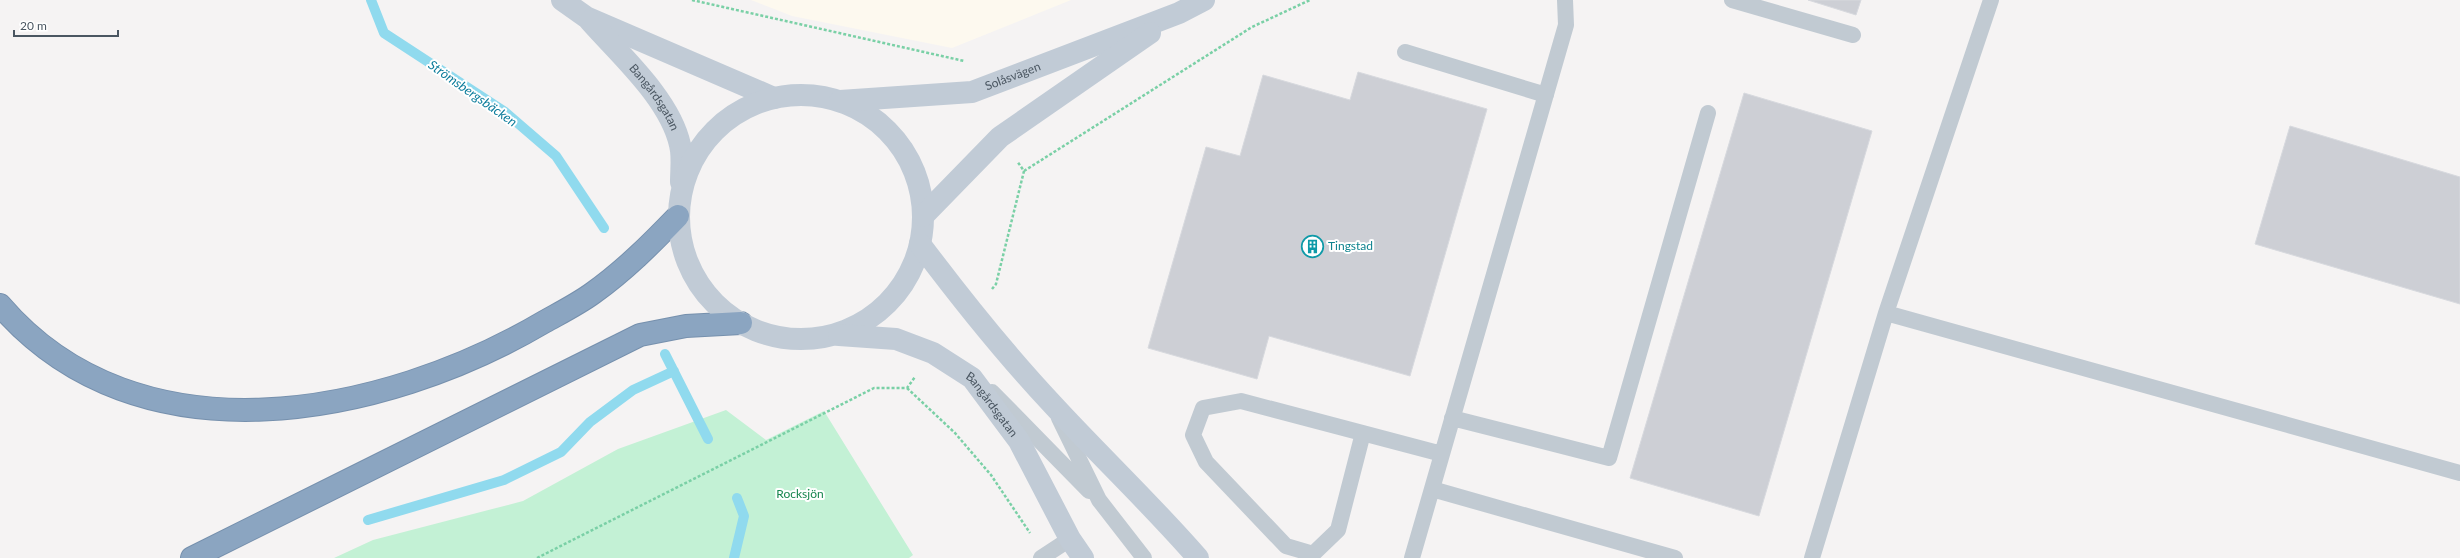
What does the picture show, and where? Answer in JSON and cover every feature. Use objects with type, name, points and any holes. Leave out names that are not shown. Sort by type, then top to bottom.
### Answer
[{"type":"highway","points":[[0,306],[36,340],[67,362],[104,381],[141,396],[209,409],[243,411],[280,409],[362,397],[442,372],[490,352],[591,294],[637,259],[678,216]]},
{"type":"highway","points":[[192,558],[640,335],[686,326],[741,323]]},
{"type":"main road","name":"Bangårdsgatan","points":[[562,0],[586,17],[774,98]]},
{"type":"main road","name":"Solåsvägen","points":[[839,101],[972,92],[1179,13],[1204,0]]},
{"type":"main road","name":"Solåsvägen","points":[[923,216],[1000,137],[1179,13]]},
{"type":"main road","name":"Bangårdsgatan","points":[[586,17],[645,83],[671,117],[681,146],[681,195]]},
{"type":"main road","points":[[795,95],[817,96],[839,101],[873,118],[900,145],[917,178],[923,216],[920,244],[909,274],[890,301],[865,322],[835,334],[803,339],[777,336],[741,323],[715,304],[695,278],[682,248],[678,216],[681,195],[689,168],[703,143],[718,128],[747,107],[774,98],[795,95]]},
{"type":"main road","points":[[920,244],[970,311],[1053,406],[1164,518],[1198,558]]},
{"type":"main road","name":"Bangårdsgatan","points":[[835,334],[896,339],[933,353],[972,378],[1019,441],[1070,539],[1083,558]]},
{"type":"lane","points":[[1412,558],[1566,25],[1565,0]]},
{"type":"lane","points":[[1732,0],[1853,35]]},
{"type":"lane","points":[[1812,558],[1886,313],[1991,0]]},
{"type":"lane","points":[[1405,52],[1546,95]]},
{"type":"lane","points":[[1452,418],[1609,458],[1708,114]]},
{"type":"lane","points":[[1886,313],[2460,473]]},
{"type":"lane","points":[[972,378],[990,389],[1099,500],[1144,558]]},
{"type":"lane","points":[[1363,433],[1338,530],[1313,554],[1286,546],[1206,462],[1193,435],[1203,408],[1241,401],[1363,433],[1442,454]]},
{"type":"lane","points":[[1053,406],[1099,500]]},
{"type":"lane","points":[[1432,489],[1675,558]]},
{"type":"lane","points":[[1042,557],[1070,539]]},
{"type":"path","points":[[692,0],[965,62],[972,92]]},
{"type":"path","points":[[970,311],[996,284],[1024,171],[1252,27],[1310,0]]},
{"type":"path","points":[[1000,137],[1024,171]]},
{"type":"path","points":[[907,388],[933,353]]},
{"type":"path","points":[[536,558],[874,388],[907,388],[955,433],[991,475],[1042,557]]},
{"type":"shaded area","points":[[751,0],[1071,0],[952,48],[792,16]]},
{"type":"green space","name":"Rocksjön","points":[[726,410],[766,440],[824,411],[913,555],[909,558],[334,558],[373,540],[523,501],[618,449]]},
{"type":"building","points":[[1808,0],[1861,0],[1856,15]]},
{"type":"building","name":"Tingstad","points":[[1358,72],[1487,109],[1410,376],[1269,336],[1257,379],[1148,348],[1206,147],[1240,156],[1263,75],[1350,100]]},
{"type":"building","points":[[1744,93],[1872,131],[1759,516],[1630,478]]},
{"type":"building","points":[[2290,126],[2460,177],[2460,304],[2255,244]]},
{"type":"waterway","name":"Strömsbergsbäcken","points":[[371,0],[384,33],[505,112],[556,156],[604,228]]},
{"type":"waterway","name":"Strömsbergsbäcken","points":[[665,354],[708,439]]},
{"type":"waterway","points":[[368,520],[504,480],[561,452],[590,422],[633,390],[674,371]]},
{"type":"waterway","name":"Strömsbergsbäcken","points":[[734,558],[744,516],[737,498]]},
{"type":"place","name":"Tingstad","points":[[1312,246]]}]
